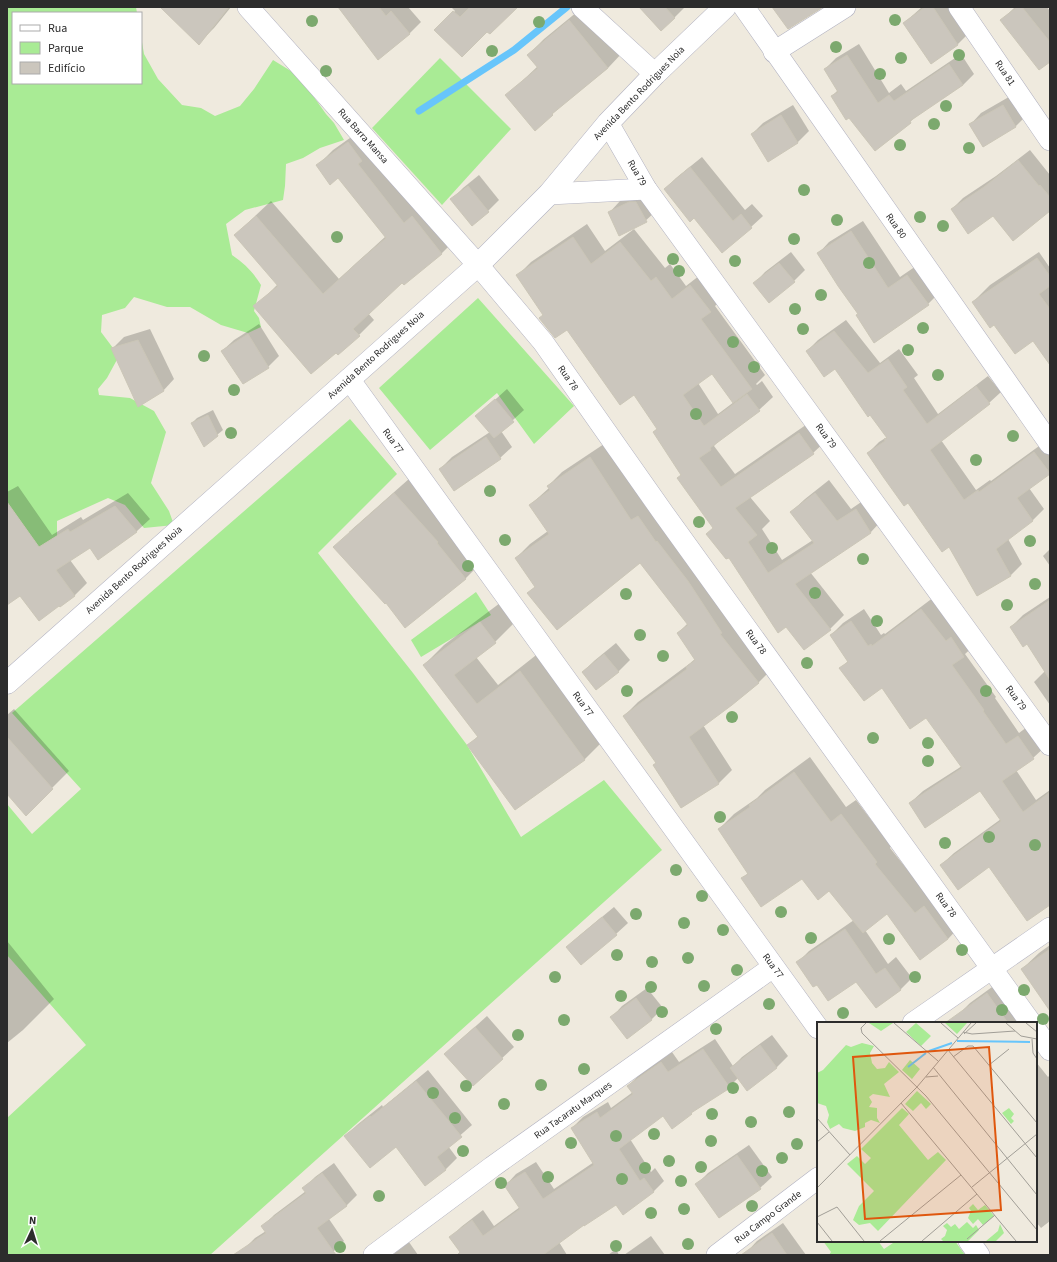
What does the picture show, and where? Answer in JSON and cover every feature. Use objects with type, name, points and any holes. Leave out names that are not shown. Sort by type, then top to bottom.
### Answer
[{"type":"street","name":"Rua Barra Mansa","points":[[248,7],[478,265]]},
{"type":"street","name":"Avenida Bento Rodrigues Noia","points":[[7,682],[478,265],[549,194],[608,123],[725,7]]},
{"type":"street","name":"Rua 80","points":[[744,7],[774,52],[1050,444]]},
{"type":"street","points":[[774,52],[845,7]]},
{"type":"street","name":"Rua 81","points":[[959,7],[1049,137]]},
{"type":"street","points":[[587,11],[656,74]]},
{"type":"street","name":"Rua 79","points":[[608,123],[646,189],[1050,745]]},
{"type":"street","points":[[549,194],[646,189]]},
{"type":"street","name":"Rua 78","points":[[478,265],[543,342],[664,514],[1030,1022]]},
{"type":"street","name":"Rua 77","points":[[349,379],[817,1027]]},
{"type":"street","points":[[914,1022],[1050,928]]},
{"type":"street","name":"Rua Tacaratu Marques","points":[[374,1255],[499,1162],[773,967]]},
{"type":"street","points":[[1037,1031],[1050,1050]]},
{"type":"street","name":"Rua Campo Grande","points":[[717,1255],[817,1179]]},
{"type":"street","points":[[969,1242],[979,1255]]},
{"type":"green space","points":[[7,7],[136,7],[137,12],[12,12],[12,84],[142,84],[142,42],[144,54],[158,79],[182,105],[201,108],[215,116],[240,106],[254,89],[273,60],[299,76],[334,123],[344,140],[320,148],[303,158],[286,164],[283,200],[245,210],[226,224],[232,255],[248,268],[261,285],[254,311],[259,318],[261,327],[248,333],[221,325],[190,307],[167,307],[134,297],[125,308],[102,315],[101,332],[119,356],[107,378],[98,389],[99,395],[130,398],[154,411],[166,432],[151,483],[169,511],[174,525],[144,528],[125,505],[108,498],[57,521],[57,545],[7,559]]},
{"type":"green space","points":[[440,58],[511,129],[442,205],[372,128]]},
{"type":"green space","points":[[478,298],[574,406],[534,444],[497,393],[430,450],[379,388]]},
{"type":"green space","points":[[350,419],[397,474],[318,553],[413,673],[467,745],[521,837],[604,780],[662,850],[210,1255],[7,1255],[7,1118],[86,1045],[7,955],[7,804],[32,834],[81,789],[12,713]]},
{"type":"green space","points":[[476,592],[491,615],[421,657],[411,640]]},
{"type":"green space","points":[[824,1242],[879,1242],[884,1249],[894,1242],[956,1242],[965,1255],[829,1255],[831,1252]]},
{"type":"building","points":[[160,7],[229,7],[199,45]]},
{"type":"building","points":[[338,7],[379,7],[386,16],[391,11],[410,34],[378,60]]},
{"type":"building","points":[[470,7],[518,7],[490,34],[487,32],[462,57],[434,30],[453,11],[460,17]]},
{"type":"building","points":[[639,7],[665,7],[675,18],[661,31]]},
{"type":"building","points":[[772,7],[823,7],[788,29]]},
{"type":"building","points":[[925,7],[933,7],[958,45],[931,64],[903,23]]},
{"type":"building","points":[[1017,7],[1022,7],[1050,42],[1050,62],[1039,70],[1000,20]]},
{"type":"building","points":[[569,20],[608,68],[552,114],[553,115],[535,131],[505,95],[538,68],[527,55]]},
{"type":"building","points":[[847,55],[878,103],[889,95],[894,101],[949,64],[963,85],[910,121],[911,123],[875,151],[849,118],[846,120],[831,96],[838,92],[824,69]]},
{"type":"building","points":[[1003,105],[1016,127],[983,147],[969,124]]},
{"type":"building","points":[[781,115],[798,143],[768,162],[751,134]]},
{"type":"building","points":[[348,142],[362,161],[358,164],[404,223],[412,216],[442,254],[404,285],[402,283],[353,329],[360,336],[338,355],[336,353],[311,374],[253,306],[278,286],[234,235],[256,216],[323,294],[386,238],[338,178],[330,185],[316,165]]},
{"type":"building","points":[[1018,160],[1050,197],[1050,211],[1013,241],[993,216],[968,234],[951,209],[984,187]]},
{"type":"building","points":[[690,167],[733,221],[741,214],[752,228],[722,253],[694,218],[690,222],[664,189]]},
{"type":"building","points":[[468,186],[489,212],[472,226],[450,199]]},
{"type":"building","points":[[629,202],[636,202],[647,222],[619,236],[608,212]]},
{"type":"building","points":[[851,231],[888,288],[907,275],[929,305],[874,343],[856,315],[858,314],[817,253]]},
{"type":"building","points":[[573,237],[591,264],[620,242],[651,281],[656,277],[672,299],[690,285],[711,312],[701,319],[752,389],[733,403],[712,374],[683,395],[704,426],[747,394],[760,411],[710,448],[711,450],[699,458],[721,487],[799,433],[814,454],[735,508],[757,535],[748,542],[768,573],[814,543],[790,512],[815,493],[837,521],[856,509],[871,533],[795,584],[831,630],[804,650],[786,627],[778,633],[729,558],[726,559],[706,534],[713,528],[677,478],[681,475],[653,432],[657,429],[634,395],[620,405],[567,330],[555,338],[539,318],[543,315],[516,275]]},
{"type":"building","points":[[1037,258],[1050,276],[1050,286],[1039,294],[1050,309],[1050,365],[1033,341],[1015,354],[994,325],[990,328],[972,302]]},
{"type":"building","points":[[779,263],[795,282],[769,303],[753,283]]},
{"type":"building","points":[[834,331],[868,373],[888,359],[907,387],[903,390],[927,424],[976,386],[990,404],[930,450],[964,500],[978,490],[979,492],[1034,452],[1050,473],[1017,498],[1033,521],[996,549],[1011,576],[977,596],[949,547],[942,552],[908,503],[904,506],[867,453],[887,438],[870,415],[868,417],[835,369],[824,377],[806,351]]},
{"type":"building","points":[[248,334],[269,368],[243,384],[221,351]]},
{"type":"building","points":[[138,340],[164,391],[138,407],[111,348]]},
{"type":"building","points":[[495,399],[514,422],[494,438],[475,416]]},
{"type":"building","points":[[208,415],[218,436],[204,447],[191,423]]},
{"type":"building","points":[[486,437],[501,459],[454,491],[439,469]]},
{"type":"building","points":[[590,457],[631,520],[638,516],[656,542],[657,541],[688,581],[722,633],[720,634],[759,683],[689,737],[719,784],[681,808],[653,765],[656,763],[623,716],[687,669],[686,667],[695,660],[677,633],[688,625],[640,563],[557,630],[527,593],[535,587],[515,558],[549,534],[529,505],[550,490],[547,486]]},
{"type":"building","points":[[394,493],[438,542],[437,543],[466,579],[405,628],[386,603],[385,604],[333,547]]},
{"type":"building","points":[[7,502],[39,547],[68,529],[70,532],[115,506],[137,532],[98,560],[90,548],[56,570],[75,596],[39,621],[20,596],[7,605]]},
{"type":"building","points":[[1050,600],[1050,680],[1027,644],[1023,647],[1010,627]]},
{"type":"building","points":[[921,609],[946,641],[951,637],[964,657],[952,665],[1006,744],[1018,736],[1034,759],[1002,781],[1023,812],[1050,792],[1050,905],[1027,921],[989,867],[958,890],[940,865],[1001,821],[980,791],[925,828],[909,803],[962,768],[926,718],[910,729],[882,688],[864,701],[839,668],[848,662],[830,635],[851,621],[868,646],[871,644],[872,646]]},
{"type":"building","points":[[480,622],[496,643],[454,675],[477,704],[520,671],[585,760],[515,810],[467,745],[478,737],[423,665]]},
{"type":"building","points":[[604,654],[619,672],[596,690],[582,672]]},
{"type":"building","points":[[7,737],[53,789],[26,816],[7,794]]},
{"type":"building","points":[[794,772],[831,822],[841,814],[877,862],[875,864],[915,913],[924,906],[948,939],[920,960],[887,914],[863,933],[829,891],[818,900],[802,879],[761,907],[741,878],[748,874],[718,829],[750,807],[749,805]]},
{"type":"building","points":[[602,917],[617,935],[581,965],[566,947]]},
{"type":"building","points":[[845,929],[876,974],[885,968],[901,990],[876,1008],[856,982],[828,1001],[817,985],[813,987],[796,962]]},
{"type":"building","points":[[1050,949],[1050,1011],[1021,969]]},
{"type":"building","points":[[987,993],[1007,1022],[946,1022]]},
{"type":"building","points":[[636,998],[652,1020],[627,1039],[610,1017]]},
{"type":"building","points":[[475,1027],[503,1059],[473,1086],[444,1054]]},
{"type":"building","points":[[760,1045],[777,1068],[747,1091],[730,1068]]},
{"type":"building","points":[[703,1049],[730,1088],[691,1113],[692,1114],[672,1129],[663,1116],[619,1149],[640,1181],[644,1178],[654,1192],[623,1215],[616,1205],[584,1225],[543,1255],[457,1255],[460,1252],[449,1237],[472,1220],[483,1236],[520,1209],[504,1185],[525,1172],[543,1199],[594,1165],[571,1128],[597,1112],[600,1118],[633,1094],[627,1086],[661,1062],[668,1072]]},
{"type":"building","points":[[416,1081],[462,1137],[437,1157],[446,1170],[425,1186],[396,1147],[370,1168],[344,1136],[370,1116],[371,1117]]},
{"type":"building","points":[[737,1155],[761,1189],[719,1218],[695,1184]]},
{"type":"building","points":[[322,1173],[347,1206],[317,1228],[336,1255],[233,1255],[266,1233],[261,1226],[306,1193],[302,1188]]},
{"type":"building","points":[[772,1233],[787,1255],[741,1255]]},
{"type":"waterway","points":[[419,111],[514,50],[567,7]]}]
